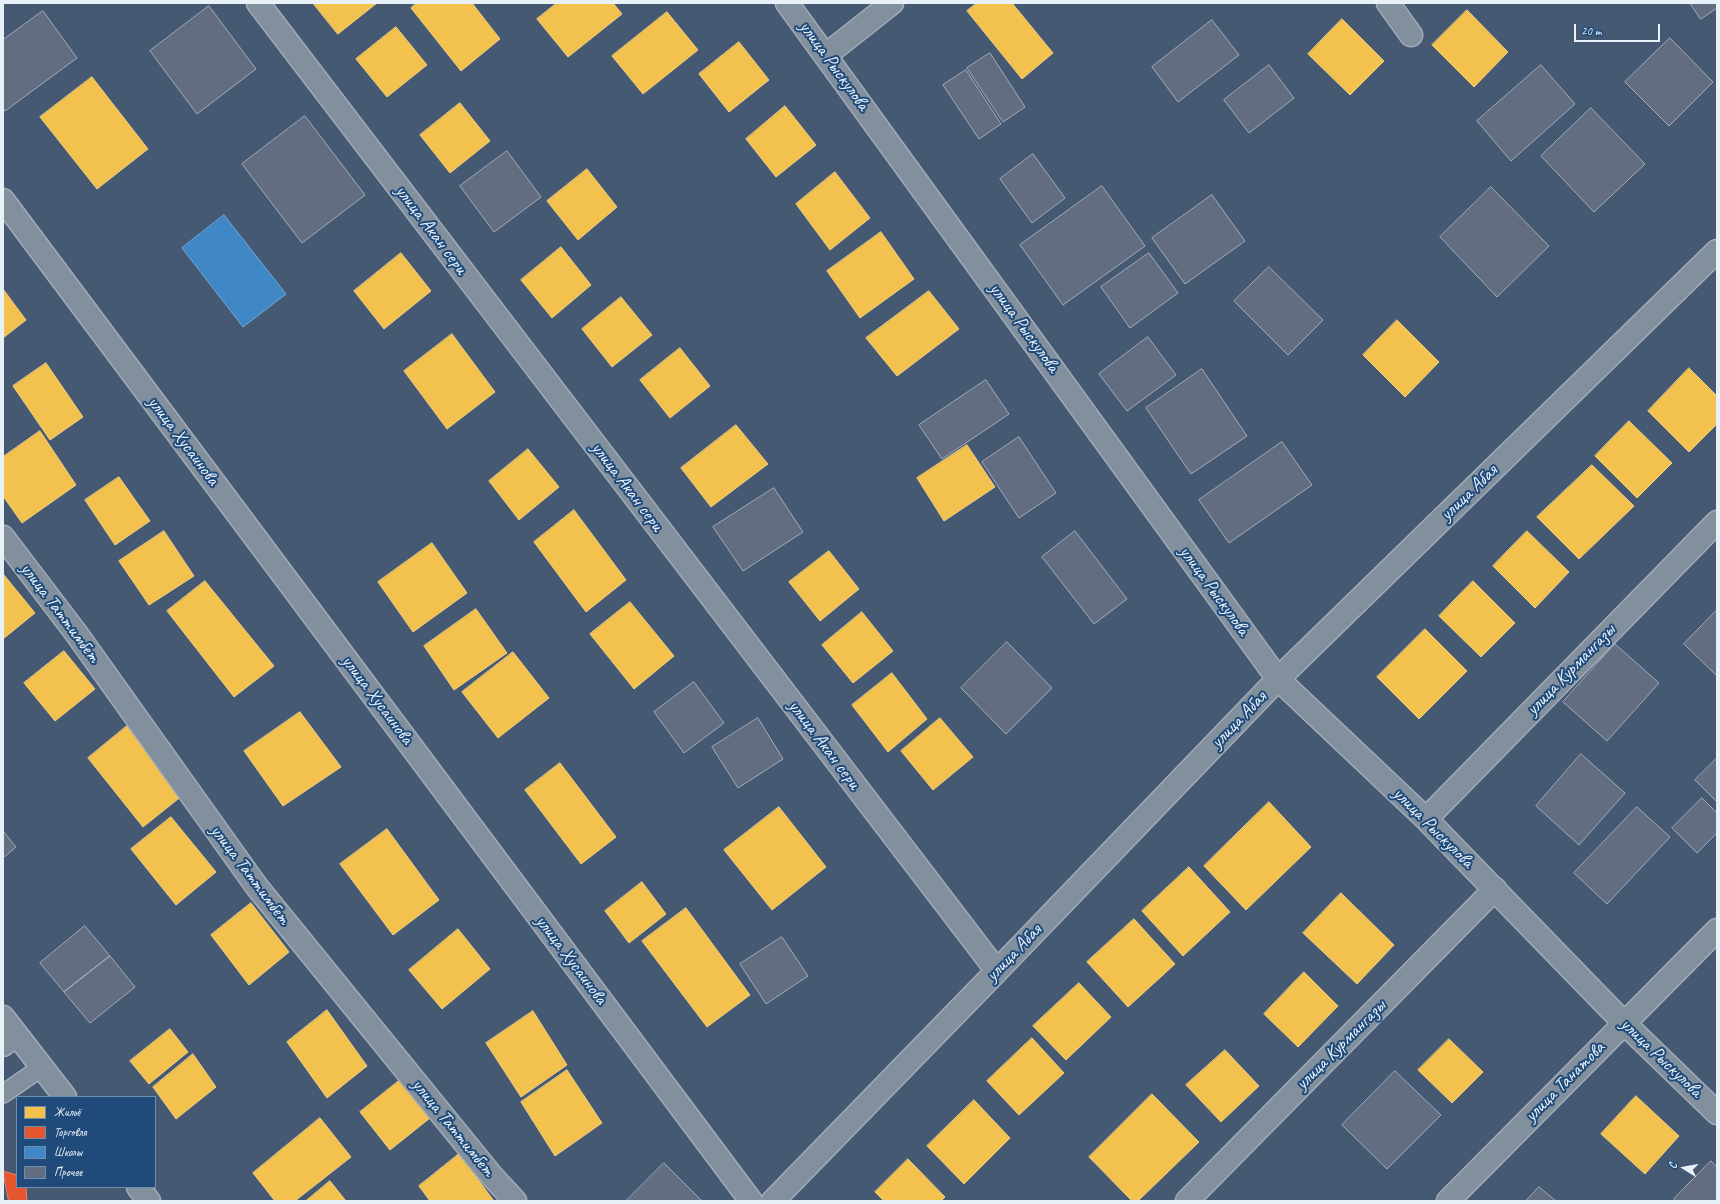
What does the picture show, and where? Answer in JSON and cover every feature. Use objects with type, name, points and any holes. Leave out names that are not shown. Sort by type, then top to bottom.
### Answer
[{"type":"street","name":"улица Акан сери","points":[[258,3],[997,971]]},
{"type":"street","name":"улица Рыскулова","points":[[787,3],[1278,679],[1426,819],[1624,1023],[1717,1113]]},
{"type":"street","points":[[826,55],[892,3]]},
{"type":"street","points":[[1388,3],[1411,35]]},
{"type":"street","name":"улица Хусаинова","points":[[3,200],[751,1201]]},
{"type":"street","name":"улица Абая","points":[[773,1201],[1278,679],[1717,251]]},
{"type":"street","name":"улица Курмангазы","points":[[1426,819],[1717,522]]},
{"type":"street","name":"улица Таттимбет","points":[[3,537],[76,633],[257,887],[492,1175],[515,1201]]},
{"type":"street","name":"улица Курмангазы","points":[[1187,1201],[1495,889]]},
{"type":"street","name":"улица Танатова","points":[[1448,1201],[1717,930]]},
{"type":"street","points":[[3,1017],[10,1040],[42,1067],[65,1096]]},
{"type":"street","points":[[139,1188],[149,1201]]},
{"type":"lane","points":[[3,1094],[42,1067]]},
{"type":"building: Жильё","points":[[313,3],[377,3],[338,34]]},
{"type":"building: Жильё","points":[[417,3],[472,3],[500,39],[461,71],[411,8]]},
{"type":"building: Жильё","points":[[557,3],[613,3],[622,14],[568,57],[537,19]]},
{"type":"building: Жильё","points":[[977,3],[1012,3],[1053,53],[1022,79],[967,11]]},
{"type":"building: Жильё","points":[[1467,10],[1508,52],[1474,87],[1432,45]]},
{"type":"building: Жильё","points":[[667,12],[698,50],[643,94],[612,56]]},
{"type":"building: Жильё","points":[[1342,19],[1384,61],[1350,95],[1308,54]]},
{"type":"building: Жильё","points":[[396,27],[427,65],[387,97],[356,59]]},
{"type":"building: Жильё","points":[[739,42],[769,80],[729,112],[699,74]]},
{"type":"building: Жильё","points":[[92,77],[148,149],[97,189],[40,117]]},
{"type":"building: Жильё","points":[[460,103],[490,141],[450,173],[420,135]]},
{"type":"building: Жильё","points":[[785,106],[816,145],[776,177],[746,139]]},
{"type":"building: Жильё","points":[[587,169],[617,207],[578,240],[547,201]]},
{"type":"building: Жильё","points":[[835,172],[870,218],[830,250],[796,204]]},
{"type":"building: Жильё","points":[[881,232],[914,279],[860,318],[827,271]]},
{"type":"building: Жильё","points":[[561,247],[591,285],[552,318],[521,280]]},
{"type":"building: Жильё","points":[[401,253],[431,291],[384,329],[354,291]]},
{"type":"building: Жильё","points":[[3,289],[26,320],[3,338]]},
{"type":"building: Жильё","points":[[929,291],[959,329],[897,376],[866,338]]},
{"type":"building: Жильё","points":[[621,297],[652,335],[612,367],[582,329]]},
{"type":"building: Жильё","points":[[1397,320],[1439,362],[1405,397],[1363,355]]},
{"type":"building: Жильё","points":[[452,334],[495,392],[447,429],[404,371]]},
{"type":"building: Жильё","points":[[680,348],[710,386],[670,418],[640,380]]},
{"type":"building: Жильё","points":[[46,363],[83,417],[50,440],[13,386]]},
{"type":"building: Жильё","points":[[1689,368],[1717,396],[1717,424],[1689,452],[1648,411]]},
{"type":"building: Жильё","points":[[1629,421],[1672,463],[1637,498],[1595,456]]},
{"type":"building: Жильё","points":[[736,425],[768,464],[711,507],[681,468]]},
{"type":"building: Жильё","points":[[40,431],[76,485],[22,523],[3,496],[3,457]]},
{"type":"building: Жильё","points":[[967,445],[995,487],[944,521],[917,478]]},
{"type":"building: Жильё","points":[[528,449],[559,487],[519,520],[489,481]]},
{"type":"building: Жильё","points":[[1592,465],[1634,506],[1579,559],[1537,517]]},
{"type":"building: Жильё","points":[[119,477],[150,521],[115,545],[85,500]]},
{"type":"building: Жильё","points":[[574,510],[626,580],[586,612],[534,542]]},
{"type":"building: Жильё","points":[[164,531],[194,576],[149,605],[119,561]]},
{"type":"building: Жильё","points":[[1527,531],[1569,572],[1535,608],[1493,566]]},
{"type":"building: Жильё","points":[[432,543],[467,593],[413,632],[378,582]]},
{"type":"building: Жильё","points":[[829,551],[859,589],[820,621],[789,582]]},
{"type":"building: Жильё","points":[[4,575],[35,613],[3,639],[3,576]]},
{"type":"building: Жильё","points":[[205,581],[274,666],[234,697],[167,611]]},
{"type":"building: Жильё","points":[[1473,581],[1515,623],[1481,657],[1439,616]]},
{"type":"building: Жильё","points":[[630,602],[674,656],[634,689],[590,634]]},
{"type":"building: Жильё","points":[[476,609],[507,653],[454,690],[424,646]]},
{"type":"building: Жильё","points":[[862,612],[893,651],[853,683],[822,645]]},
{"type":"building: Жильё","points":[[1425,629],[1467,671],[1419,719],[1377,677]]},
{"type":"building: Жильё","points":[[64,651],[95,689],[55,721],[24,683]]},
{"type":"building: Жильё","points":[[513,652],[549,698],[498,738],[462,692]]},
{"type":"building: Жильё","points":[[892,673],[927,719],[888,752],[852,705]]},
{"type":"building: Жильё","points":[[300,712],[341,767],[283,806],[244,751]]},
{"type":"building: Жильё","points":[[940,718],[973,757],[933,790],[901,751]]},
{"type":"building: Жильё","points":[[127,726],[183,795],[143,827],[88,758]]},
{"type":"building: Жильё","points":[[560,763],[616,837],[581,864],[525,790]]},
{"type":"building: Жильё","points":[[1269,802],[1311,847],[1246,910],[1204,866]]},
{"type":"building: Жильё","points":[[779,807],[826,867],[772,910],[724,850]]},
{"type":"building: Жильё","points":[[171,817],[216,872],[176,905],[131,849]]},
{"type":"building: Жильё","points":[[387,829],[439,900],[393,935],[340,864]]},
{"type":"building: Жильё","points":[[1189,867],[1230,912],[1183,956],[1142,911]]},
{"type":"building: Жильё","points":[[642,882],[666,914],[629,943],[605,911]]},
{"type":"building: Жильё","points":[[1341,893],[1394,945],[1357,984],[1303,933]]},
{"type":"building: Жильё","points":[[251,903],[289,952],[249,985],[211,935]]},
{"type":"building: Жильё","points":[[686,908],[750,995],[707,1027],[642,941]]},
{"type":"building: Жильё","points":[[1134,919],[1175,964],[1128,1007],[1087,962]]},
{"type":"building: Жильё","points":[[458,929],[490,969],[442,1009],[409,970]]},
{"type":"building: Жильё","points":[[1304,972],[1338,1006],[1298,1047],[1264,1014]]},
{"type":"building: Жильё","points":[[1079,983],[1111,1017],[1066,1060],[1033,1026]]},
{"type":"building: Жильё","points":[[327,1010],[367,1066],[327,1098],[287,1042]]},
{"type":"building: Жильё","points":[[533,1011],[567,1065],[521,1097],[486,1043]]},
{"type":"building: Жильё","points":[[170,1029],[188,1052],[149,1084],[130,1061]]},
{"type":"building: Жильё","points":[[1032,1038],[1064,1073],[1019,1115],[987,1081]]},
{"type":"building: Жильё","points":[[1449,1039],[1483,1072],[1452,1103],[1418,1070]]},
{"type":"building: Жильё","points":[[1225,1050],[1259,1086],[1221,1122],[1186,1085]]},
{"type":"building: Жильё","points":[[193,1054],[216,1087],[176,1119],[153,1087]]},
{"type":"building: Жильё","points":[[567,1070],[602,1123],[555,1156],[521,1102]]},
{"type":"building: Жильё","points":[[400,1080],[430,1118],[390,1150],[360,1112]]},
{"type":"building: Жильё","points":[[1152,1094],[1199,1142],[1138,1201],[1132,1201],[1089,1157]]},
{"type":"building: Жильё","points":[[1636,1096],[1679,1136],[1645,1174],[1601,1134]]},
{"type":"building: Жильё","points":[[974,1100],[1010,1138],[964,1184],[927,1146]]},
{"type":"building: Жильё","points":[[320,1118],[351,1157],[295,1201],[275,1201],[253,1173]]},
{"type":"building: Жильё","points":[[459,1154],[494,1201],[430,1201],[419,1186]]},
{"type":"building: Жильё","points":[[908,1159],[945,1197],[941,1201],[884,1201],[875,1192]]},
{"type":"building: Жильё","points":[[330,1181],[346,1201],[306,1201]]},
{"type":"building: Торговля","points":[[3,1171],[16,1175],[16,1188],[26,1188],[27,1201],[9,1201]]},
{"type":"building: Школы","points":[[224,215],[286,294],[243,327],[182,248]]},
{"type":"building: Прочее","points":[[1690,3],[1717,3],[1717,8],[1701,19]]},
{"type":"building: Прочее","points":[[209,6],[256,69],[197,114],[150,51]]},
{"type":"building: Прочее","points":[[43,11],[77,58],[5,111],[3,108],[3,40]]},
{"type":"building: Прочее","points":[[1212,20],[1239,55],[1178,102],[1152,67]]},
{"type":"building: Прочее","points":[[1670,38],[1713,82],[1669,126],[1625,82]]},
{"type":"building: Прочее","points":[[990,53],[1025,107],[1003,122],[967,68]]},
{"type":"building: Прочее","points":[[1269,65],[1294,98],[1249,133],[1224,100]]},
{"type":"building: Прочее","points":[[1541,65],[1575,104],[1511,161],[1477,121]]},
{"type":"building: Прочее","points":[[966,70],[1001,124],[979,139],[943,85]]},
{"type":"building: Прочее","points":[[1591,108],[1645,164],[1594,212],[1541,156]]},
{"type":"building: Прочее","points":[[305,116],[365,195],[302,243],[242,164]]},
{"type":"building: Прочее","points":[[507,151],[541,197],[494,232],[460,186]]},
{"type":"building: Прочее","points":[[1033,154],[1065,198],[1032,223],[1000,179]]},
{"type":"building: Прочее","points":[[1102,186],[1145,246],[1063,305],[1020,245]]},
{"type":"building: Прочее","points":[[1491,187],[1549,246],[1497,297],[1440,237]]},
{"type":"building: Прочее","points":[[1212,195],[1245,241],[1185,284],[1152,238]]},
{"type":"building: Прочее","points":[[1149,253],[1178,293],[1130,328],[1101,287]]},
{"type":"building: Прочее","points":[[1269,267],[1323,320],[1288,355],[1234,301]]},
{"type":"building: Прочее","points":[[1148,337],[1176,375],[1127,411],[1099,374]]},
{"type":"building: Прочее","points":[[1202,369],[1247,436],[1191,474],[1146,408]]},
{"type":"building: Прочее","points":[[986,380],[1009,414],[942,459],[919,425]]},
{"type":"building: Прочее","points":[[1019,437],[1056,493],[1019,518],[982,462]]},
{"type":"building: Прочее","points":[[1282,442],[1312,485],[1229,543],[1199,500]]},
{"type":"building: Прочее","points":[[774,488],[803,532],[743,571],[713,527]]},
{"type":"building: Прочее","points":[[1075,531],[1127,599],[1094,624],[1042,557]]},
{"type":"building: Прочее","points":[[1717,610],[1717,676],[1684,644]]},
{"type":"building: Прочее","points":[[1007,642],[1052,688],[1006,734],[961,688]]},
{"type":"building: Прочее","points":[[1615,644],[1659,683],[1607,741],[1563,702]]},
{"type":"building: Прочее","points":[[694,682],[724,723],[684,753],[654,712]]},
{"type":"building: Прочее","points":[[758,718],[783,759],[738,788],[712,747]]},
{"type":"building: Прочее","points":[[1581,754],[1625,793],[1579,845],[1536,806]]},
{"type":"building: Прочее","points":[[1717,758],[1717,802],[1695,780]]},
{"type":"building: Прочее","points":[[1702,798],[1717,813],[1717,833],[1697,853],[1672,828]]},
{"type":"building: Прочее","points":[[1637,807],[1670,837],[1607,904],[1574,873]]},
{"type":"building: Прочее","points":[[3,831],[16,847],[3,858]]},
{"type":"building: Прочее","points":[[85,926],[110,956],[64,992],[40,963]]},
{"type":"building: Прочее","points":[[782,937],[808,976],[766,1004],[740,964]]},
{"type":"building: Прочее","points":[[110,956],[135,987],[90,1023],[64,992]]},
{"type":"building: Прочее","points":[[1395,1071],[1441,1115],[1387,1169],[1342,1125]]},
{"type":"building: Прочее","points":[[1711,1161],[1717,1167],[1717,1201],[1676,1201],[1674,1199]]},
{"type":"building: Прочее","points":[[664,1163],[702,1201],[626,1201]]},
{"type":"building: Прочее","points":[[1539,1187],[1556,1201],[1526,1201]]}]
